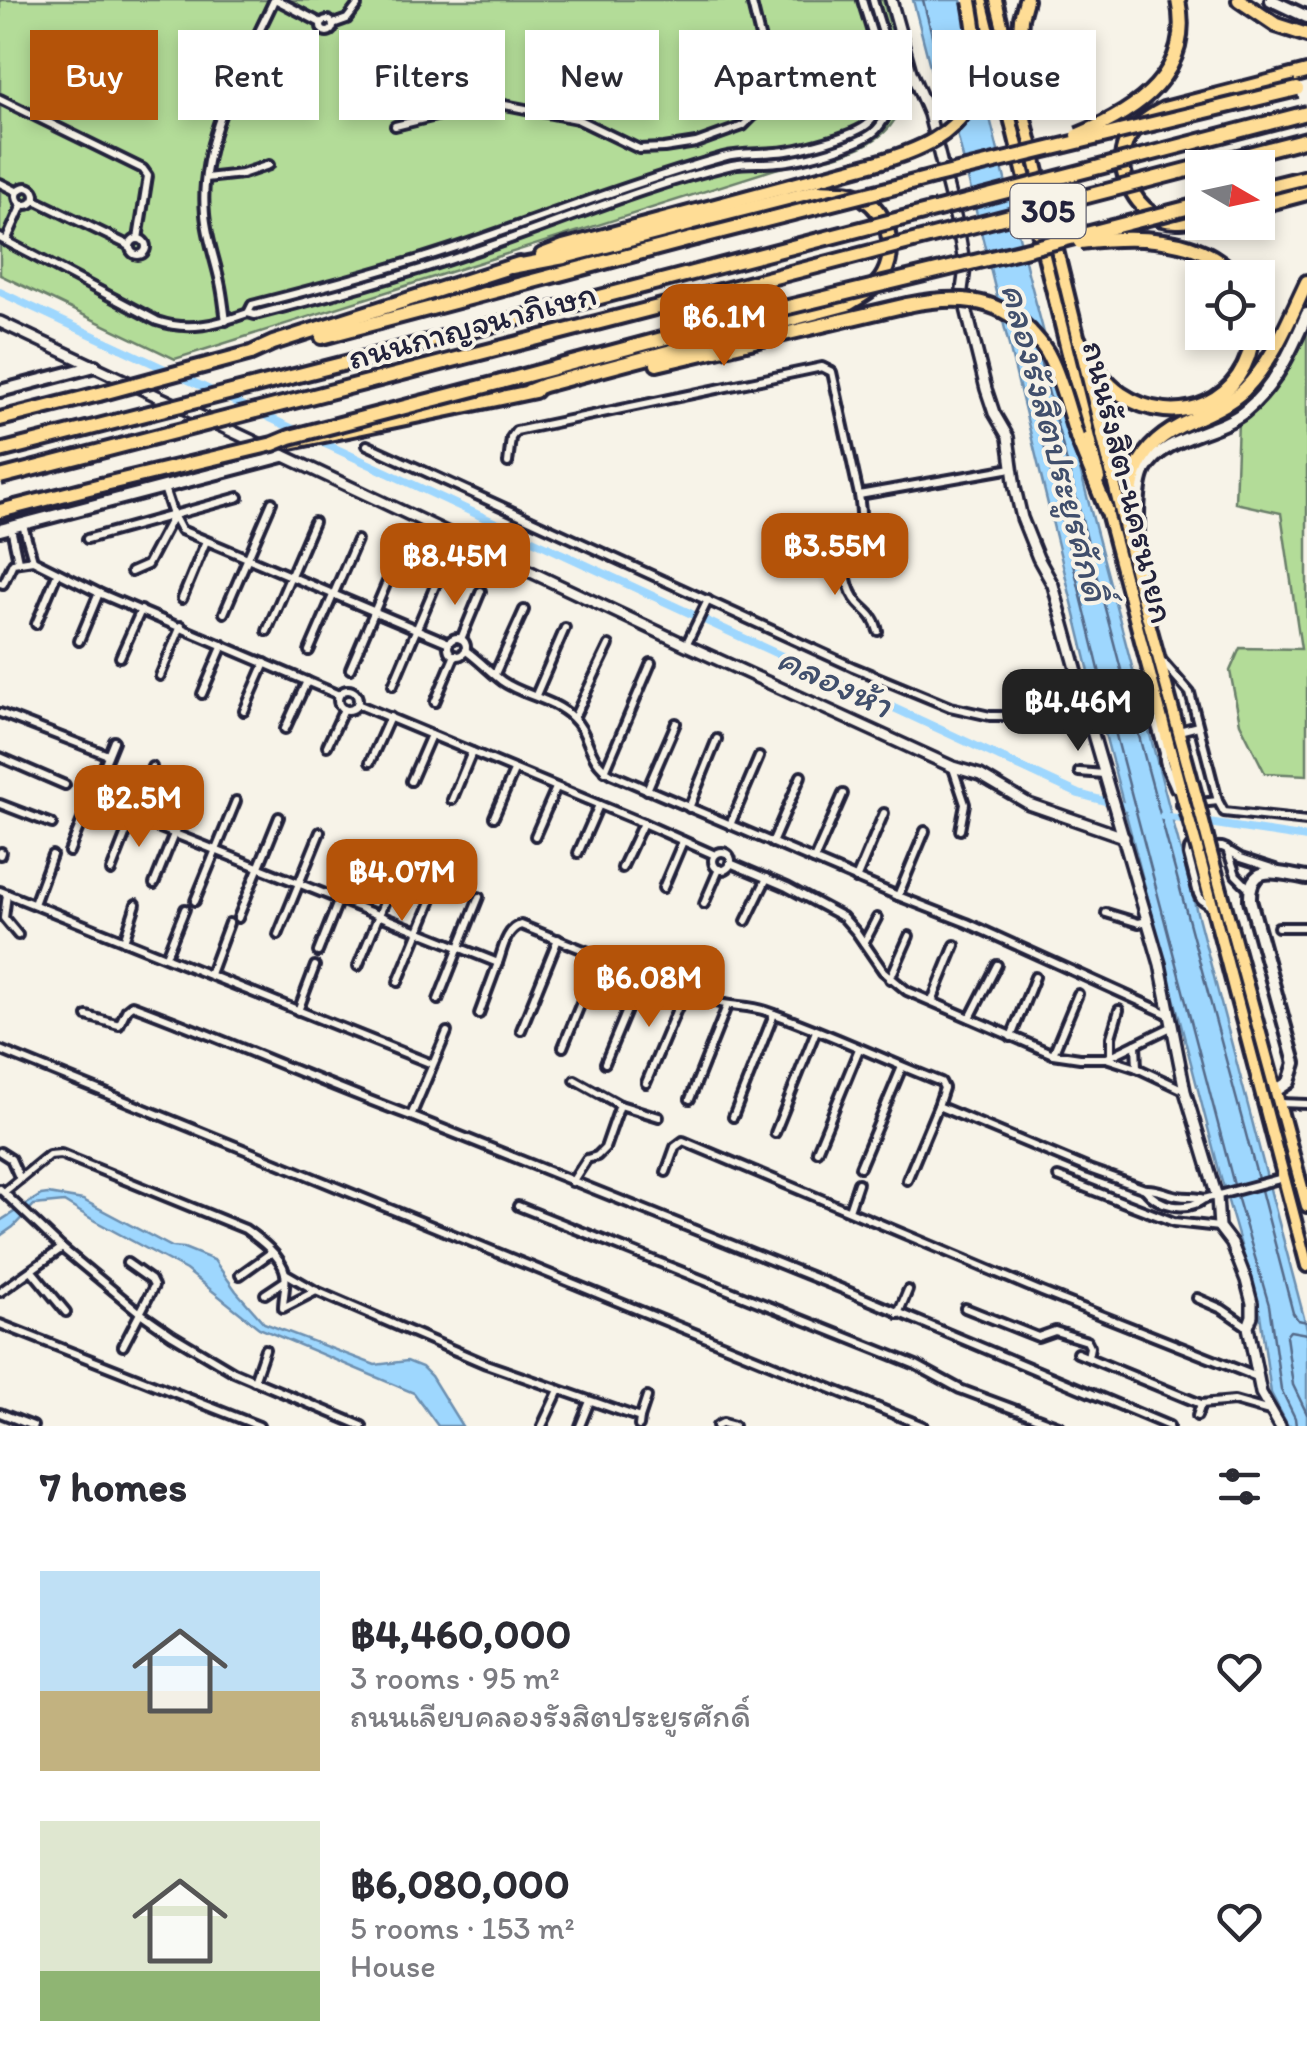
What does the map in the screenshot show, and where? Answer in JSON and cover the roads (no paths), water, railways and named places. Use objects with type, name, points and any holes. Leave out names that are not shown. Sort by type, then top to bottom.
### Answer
[{"type":"highway","points":[[373,318],[563,246],[909,154],[929,145],[955,124],[973,92],[978,52],[970,0]]},
{"type":"highway","points":[[1020,30],[1026,0]]},
{"type":"highway","points":[[1019,156],[1081,134],[1120,116],[1145,98],[1158,85],[1176,52],[1180,32],[1178,0]]},
{"type":"highway","points":[[1239,0],[1276,25],[1307,35]]},
{"type":"highway","points":[[1185,221],[1159,218],[1135,198],[1123,176],[1122,159],[1128,137],[1144,120],[1164,109],[1307,72]]},
{"type":"highway","points":[[0,419],[373,318],[1302,88]]},
{"type":"highway","name":"ถนนกาญจนาภิเษก","points":[[0,450],[1307,113]]},
{"type":"highway","name":"ถนนกาญจนาภิเษก","points":[[0,478],[1307,139]]},
{"type":"highway","points":[[1275,185],[1307,176]]},
{"type":"highway","points":[[273,444],[529,391],[848,304],[868,292],[883,276],[890,255],[889,232],[878,212],[862,197],[817,191],[564,257],[511,267]]},
{"type":"highway","points":[[1275,201],[1307,193]]},
{"type":"highway","points":[[0,510],[273,444],[718,324],[1185,208]]},
{"type":"highway","points":[[1028,249],[1139,238],[1175,243],[1216,260]]},
{"type":"highway","points":[[1128,542],[1130,487],[1145,452],[1162,436],[1242,392],[1274,350],[1307,282]]},
{"type":"highway","points":[[529,391],[937,299],[962,298],[1012,315],[1048,352],[1107,511]]},
{"type":"highway","points":[[1078,338],[1098,371],[1120,393],[1155,408],[1176,410],[1222,396],[1240,376],[1250,350]]},
{"type":"main road","name":"ถนนรังสิต-นครนายก","points":[[982,0],[1146,685],[1214,909],[1280,1179],[1307,1266]]},
{"type":"main road","name":"ถนนรังสิต-นครนายก","points":[[996,0],[1003,30]]},
{"type":"main road","points":[[1271,0],[1307,17]]},
{"type":"main road","name":"ถนนรังสิต-นครนายก","points":[[1025,120],[1128,542],[1307,1206]]},
{"type":"main road","points":[[1140,586],[1143,473],[1152,458],[1225,424],[1258,400],[1289,355],[1307,314]]},
{"type":"main road","points":[[0,392],[95,366]]},
{"type":"main road","points":[[5,529],[283,456]]},
{"type":"main road","points":[[1277,1090],[1288,1082],[1295,1063],[1250,889],[1254,878],[1266,871],[1307,878]]},
{"type":"street","points":[[226,321],[204,208],[212,140],[221,116],[276,0],[321,23],[324,32],[346,19],[357,6]]},
{"type":"street","points":[[395,126],[477,106],[505,105],[576,119],[639,149],[696,143],[744,126],[760,109],[768,92],[767,65],[751,0]]},
{"type":"street","points":[[248,313],[252,305],[469,243],[698,164],[735,154],[780,152],[850,134],[867,125],[884,97],[883,78],[862,0]]},
{"type":"street","points":[[22,205],[3,240],[157,321],[198,328],[248,313],[254,315],[355,290],[701,174],[737,164],[782,162],[854,144],[874,133],[894,98],[893,76],[873,0]]},
{"type":"street","points":[[890,0],[912,72],[930,114],[963,251],[964,304],[990,402],[1008,437],[1022,518],[1053,585],[1110,798],[1149,920],[1185,1091],[1220,1196],[1218,1227],[1232,1244],[1246,1280],[1252,1303],[1248,1327],[1261,1393],[1280,1426]]},
{"type":"street","points":[[0,98],[143,169],[148,176],[138,239]]},
{"type":"street","points":[[698,164],[701,174]]},
{"type":"street","points":[[206,178],[242,174],[269,165]]},
{"type":"street","points":[[0,183],[18,192]]},
{"type":"street","points":[[18,192],[24,187],[36,193],[30,205],[22,205]]},
{"type":"street","points":[[18,192],[22,205]]},
{"type":"street","points":[[35,200],[130,246]]},
{"type":"street","points":[[536,218],[539,228]]},
{"type":"street","points":[[138,239],[146,248],[137,255],[130,246],[132,240],[138,239]]},
{"type":"street","points":[[0,322],[953,766],[980,775],[1029,804],[1122,832]]},
{"type":"street","points":[[508,463],[512,435],[522,429],[822,367],[832,372],[859,495],[861,526],[844,552],[846,578],[856,600],[874,617],[878,630]]},
{"type":"street","points":[[367,445],[706,603],[950,708],[990,716],[1032,716],[1146,685],[1164,763],[1181,805],[1218,801]]},
{"type":"street","points":[[859,495],[1012,468]]},
{"type":"street","points":[[164,488],[181,530],[450,643]]},
{"type":"street","points":[[87,540],[239,497]]},
{"type":"street","points":[[224,613],[272,502]]},
{"type":"street","points":[[131,572],[147,565],[173,515]]},
{"type":"street","points":[[266,631],[314,522]]},
{"type":"street","points":[[23,524],[32,560]]},
{"type":"street","points":[[5,529],[18,562]]},
{"type":"street","points":[[308,651],[357,540]]},
{"type":"street","points":[[182,599],[206,541]]},
{"type":"street","points":[[350,669],[398,556]]},
{"type":"street","points":[[1,586],[11,566],[32,560],[339,695]]},
{"type":"street","points":[[36,624],[57,574]]},
{"type":"street","points":[[393,685],[440,574]]},
{"type":"street","points":[[461,639],[482,591]]},
{"type":"street","points":[[79,641],[99,592]]},
{"type":"street","points":[[687,643],[706,603]]},
{"type":"street","points":[[120,657],[141,610]]},
{"type":"street","points":[[495,674],[524,610]]},
{"type":"street","points":[[160,676],[182,626]]},
{"type":"street","points":[[536,695],[565,628]]},
{"type":"street","points":[[455,655],[450,650],[454,638],[461,639],[465,650]]},
{"type":"street","points":[[202,694],[222,645]]},
{"type":"street","points":[[574,718],[609,646]]},
{"type":"street","points":[[465,650],[507,684],[536,695],[574,718],[593,758],[605,771],[967,923],[1168,1014]]},
{"type":"street","points":[[435,702],[455,655],[465,650]]},
{"type":"street","points":[[1159,658],[1190,693],[1224,812],[1307,821]]},
{"type":"street","points":[[244,711],[265,663]]},
{"type":"street","points":[[605,771],[651,663]]},
{"type":"street","points":[[286,728],[307,681]]},
{"type":"street","points":[[352,691],[356,704],[352,709],[344,709],[339,704],[339,695],[352,691]]},
{"type":"street","points":[[356,704],[714,855],[726,853],[730,857],[728,868],[720,869],[714,864],[714,855]]},
{"type":"street","points":[[328,746],[344,709]]},
{"type":"street","points":[[0,712],[108,756]]},
{"type":"street","points":[[370,762],[390,716]]},
{"type":"street","points":[[648,790],[676,723]]},
{"type":"street","points":[[1179,731],[1198,726]]},
{"type":"street","points":[[411,780],[431,734]]},
{"type":"street","points":[[689,808],[717,740]]},
{"type":"street","points":[[69,852],[114,741]]},
{"type":"street","points":[[452,800],[472,752]]},
{"type":"street","points":[[730,825],[759,757]]},
{"type":"street","points":[[0,758],[65,785]]},
{"type":"street","points":[[953,766],[964,804],[960,830]]},
{"type":"street","points":[[111,871],[152,767]]},
{"type":"street","points":[[494,818],[514,770]]},
{"type":"street","points":[[1079,772],[1104,774]]},
{"type":"street","points":[[772,842],[801,776]]},
{"type":"street","points":[[154,884],[194,784]]},
{"type":"street","points":[[534,836],[556,788]]},
{"type":"street","points":[[814,860],[843,794]]},
{"type":"street","points":[[90,800],[498,963]]},
{"type":"street","points":[[195,901],[236,801]]},
{"type":"street","points":[[0,804],[52,824]]},
{"type":"street","points":[[578,852],[600,805]]},
{"type":"street","points":[[856,878],[884,812]]},
{"type":"street","points":[[238,918],[279,817]]},
{"type":"street","points":[[622,868],[643,823]]},
{"type":"street","points":[[898,896],[926,831]]},
{"type":"street","points":[[278,936],[320,832]]},
{"type":"street","points":[[663,888],[684,841]]},
{"type":"street","points":[[1214,909],[1201,900],[1188,848],[1191,846],[1222,847],[1284,874]]},
{"type":"street","points":[[318,952],[360,849]]},
{"type":"street","points":[[1230,852],[1236,874],[1250,889]]},
{"type":"street","points":[[34,904],[52,856]]},
{"type":"street","points":[[730,863],[832,909],[851,925],[890,979],[907,991],[1053,1054],[1108,1057],[1185,1091]]},
{"type":"street","points":[[358,966],[400,864]]},
{"type":"street","points":[[704,904],[720,869]]},
{"type":"street","points":[[746,921],[767,878]]},
{"type":"street","points":[[398,982],[440,880]]},
{"type":"street","points":[[18,935],[4,918],[4,892],[432,1064]]},
{"type":"street","points":[[438,1000],[479,897]]},
{"type":"street","points":[[124,940],[136,904]]},
{"type":"street","points":[[166,956],[185,909]]},
{"type":"street","points":[[1106,912],[1139,923],[1149,920]]},
{"type":"street","points":[[864,943],[877,918]]},
{"type":"street","points":[[210,974],[229,924]]},
{"type":"street","points":[[479,1014],[510,932],[518,925],[727,1006],[758,1008],[774,1014],[941,1082],[944,1088],[938,1106],[907,1180]]},
{"type":"street","points":[[1278,928],[1307,927]]},
{"type":"street","points":[[890,979],[909,936]]},
{"type":"street","points":[[522,1030],[558,940]]},
{"type":"street","points":[[932,1001],[955,946]]},
{"type":"street","points":[[564,1047],[600,956]]},
{"type":"street","points":[[970,1018],[997,965]]},
{"type":"street","points":[[298,1011],[315,966]]},
{"type":"street","points":[[606,1063],[643,972]]},
{"type":"street","points":[[1011,1037],[1035,977]]},
{"type":"street","points":[[646,1083],[684,990]]},
{"type":"street","points":[[1053,1054],[1078,994]]},
{"type":"street","points":[[86,1016],[119,1024],[126,1008],[132,1005],[840,1288],[1169,1426]]},
{"type":"street","points":[[690,1099],[727,1006]]},
{"type":"street","points":[[1108,1057],[1119,1010]]},
{"type":"street","points":[[732,1117],[774,1014]]},
{"type":"street","points":[[1108,1057],[1171,1028]]},
{"type":"street","points":[[775,1133],[816,1031]]},
{"type":"street","points":[[410,1116],[447,1032]]},
{"type":"street","points":[[1136,1044],[1137,1068]]},
{"type":"street","points":[[817,1151],[859,1048]]},
{"type":"street","points":[[0,1050],[922,1426]]},
{"type":"street","points":[[860,1167],[902,1067]]},
{"type":"street","points":[[575,1080],[620,1104],[659,1117]]},
{"type":"street","points":[[1280,1103],[1307,1104]]},
{"type":"street","points":[[572,1182],[587,1160],[605,1148],[620,1104]]},
{"type":"street","points":[[938,1106],[1089,1170],[1146,1188],[1150,1196],[1178,1207],[1280,1179]]},
{"type":"street","points":[[666,1172],[677,1143],[683,1141],[1258,1378]]},
{"type":"street","points":[[0,1152],[11,1158],[20,1179]]},
{"type":"street","points":[[316,1291],[283,1308],[284,1277],[272,1252],[244,1229],[61,1154],[49,1155],[2,1190],[62,1248],[140,1312],[210,1358],[362,1426]]},
{"type":"street","points":[[1058,1177],[1174,1222],[1218,1227]]},
{"type":"street","points":[[849,1210],[858,1183]]},
{"type":"street","points":[[518,1206],[1059,1426]]},
{"type":"street","points":[[0,1292],[62,1248]]},
{"type":"street","points":[[240,1275],[272,1252]]},
{"type":"street","points":[[123,1346],[154,1286],[127,1263]]},
{"type":"street","points":[[32,1270],[66,1312]]},
{"type":"street","points":[[284,1277],[469,1358],[640,1422],[647,1397]]},
{"type":"street","points":[[265,1294],[284,1277]]},
{"type":"street","points":[[898,1314],[908,1290]]},
{"type":"street","points":[[1197,1298],[1248,1327]]},
{"type":"street","points":[[964,1308],[1038,1337],[1055,1331],[1087,1341],[1088,1357]]},
{"type":"street","points":[[0,1324],[259,1426]]},
{"type":"street","points":[[254,1380],[265,1349]]},
{"type":"street","points":[[1077,1353],[1201,1404],[1234,1401],[1274,1412]]},
{"type":"street","points":[[542,1426],[558,1390]]},
{"type":"street","points":[[580,1426],[590,1401]]},
{"type":"street","points":[[1196,1416],[1201,1404]]},
{"type":"street","points":[[0,1414],[33,1426]]},
{"type":"street","points":[[717,1426],[734,1426]]},
{"type":"water","points":[[913,0],[961,0],[968,30],[932,30],[932,74]]},
{"type":"water","name":"คลองรังสิตประยูรศักดิ์","points":[[954,120],[990,120],[1307,1329],[1307,1426],[1288,1426],[1271,1393],[1259,1307],[1220,1174],[1093,688]]},
{"type":"water","points":[[48,1194],[83,1200],[172,1247],[214,1260],[264,1323],[375,1365],[407,1361],[422,1367],[462,1426],[438,1426],[414,1393],[259,1328],[186,1270],[64,1202],[34,1205],[0,1236],[0,1221]]},
{"type":"waterway","name":"คลองห้า","points":[[0,292],[302,433]]},
{"type":"waterway","name":"คลองห้า","points":[[315,439],[1079,794],[1130,808]]},
{"type":"waterway","name":"คลองห้า","points":[[1163,816],[1307,838]]}]
